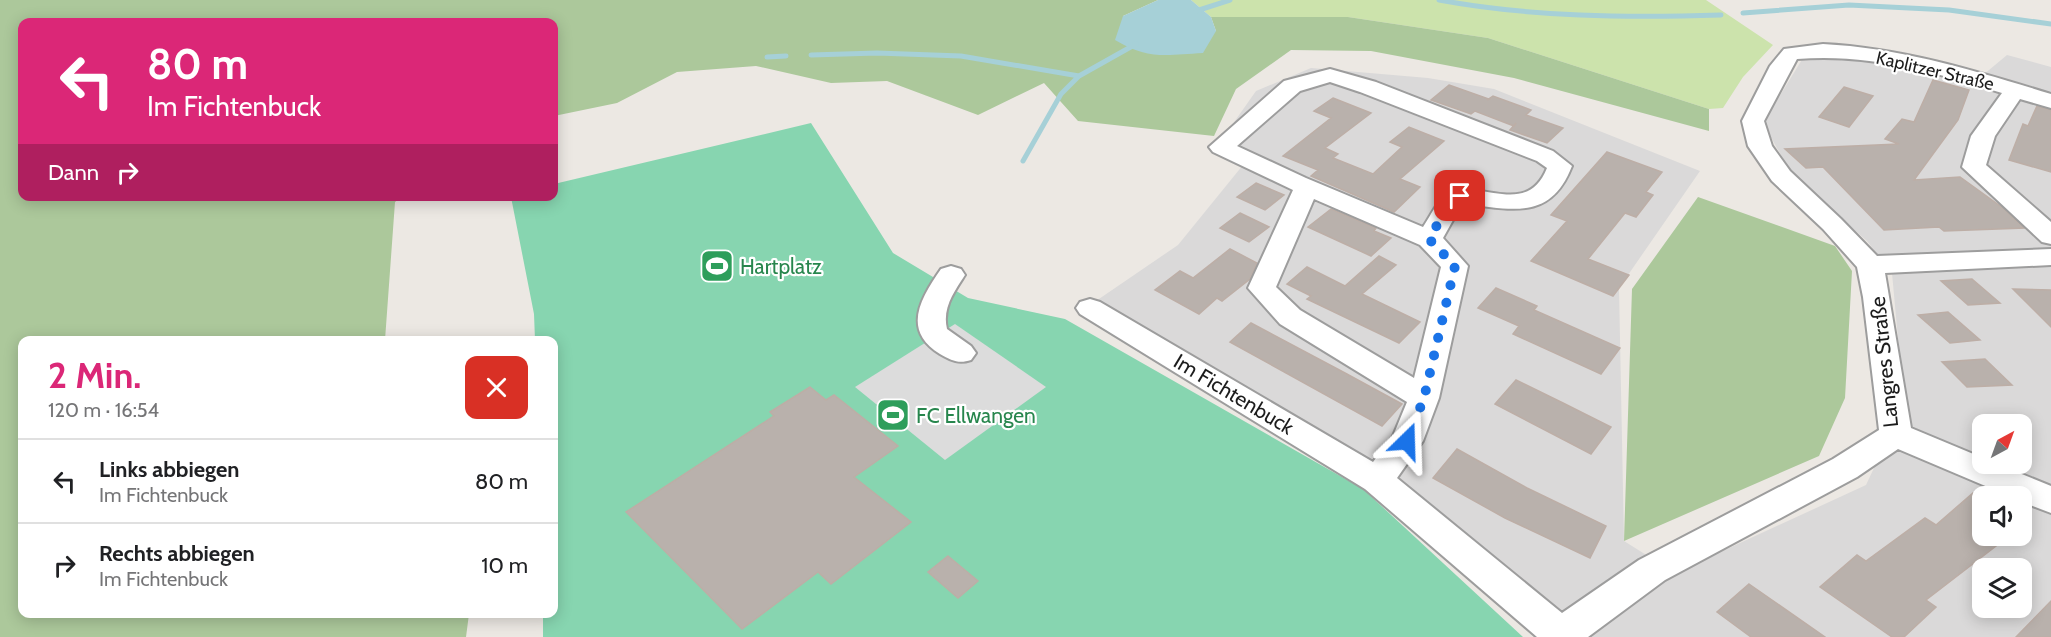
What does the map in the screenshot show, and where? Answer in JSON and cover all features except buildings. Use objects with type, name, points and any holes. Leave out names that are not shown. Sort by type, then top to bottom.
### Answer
[{"type":"street","name":"Kaplitzer Straße","points":[[1870,265],[1781,176],[1760,146],[1752,121],[1781,66],[1791,53],[1818,49],[1900,59],[2051,101]]},
{"type":"street","points":[[1377,480],[1407,441],[1424,398],[1455,266],[1429,239],[1307,188],[1221,147],[1292,86],[1330,75],[1368,87],[1545,156],[1560,166],[1555,180],[1543,195],[1523,201],[1460,196],[1447,208],[1429,239]]},
{"type":"street","points":[[2015,90],[1983,136],[1974,167],[2048,255]]},
{"type":"street","points":[[1307,188],[1262,288],[1290,317],[1424,398]]},
{"type":"street","points":[[1870,265],[2048,255]]},
{"type":"street","name":"Langres Straße","points":[[1560,636],[1652,570],[1845,468],[1896,435],[1877,297],[1870,265]]},
{"type":"street","points":[[951,275],[936,297],[930,320],[936,336],[961,353]]},
{"type":"street","name":"Im Fichtenbuck","points":[[1090,308],[1377,480],[1560,636]]},
{"type":"street","points":[[1896,435],[2051,500]]},
{"type":"shaded area","points":[[1826,55],[1983,75],[2007,55],[2051,67],[2051,637],[1566,637],[1326,443],[1096,301],[1178,245],[1243,165],[1213,152],[1256,91],[1311,68],[1428,78],[1494,89],[1700,171],[1619,288],[1624,541],[1675,573],[1866,485],[1904,404],[1892,273],[1867,241],[1792,175],[1763,123],[1803,58]]},
{"type":"shaded area","points":[[955,324],[1046,387],[945,460],[855,387]]},
{"type":"green space","points":[[0,0],[1158,0],[1123,16],[1216,31],[1211,17],[1348,17],[1488,38],[1709,109],[1709,131],[1514,78],[1371,51],[1291,50],[1236,89],[1214,136],[1078,121],[1044,83],[978,115],[887,81],[831,83],[756,66],[677,72],[617,103],[558,115],[558,18],[18,18],[18,201],[396,201],[385,336],[18,336],[18,618],[468,618],[466,637],[0,637]]},
{"type":"green space","points":[[1191,0],[1706,0],[1773,45],[1743,77],[1723,108],[1709,109],[1488,38],[1348,17],[1211,17]]},
{"type":"green space","name":"FC Ellwangen","points":[[811,123],[893,253],[968,298],[1065,319],[1363,489],[1523,637],[543,637],[543,618],[558,618],[558,336],[535,336],[534,314],[512,201],[558,201],[558,183]]},
{"type":"green space","points":[[1698,197],[1835,246],[1852,271],[1845,398],[1819,456],[1624,541],[1632,289]]},
{"type":"water","points":[[1158,0],[1191,0],[1211,17],[1216,31],[1203,53],[1158,55],[1137,51],[1115,40],[1123,16]]},
{"type":"waterway","points":[[1196,11],[1230,0]]},
{"type":"waterway","points":[[1439,0],[1509,10],[1580,15],[1721,15]]},
{"type":"waterway","points":[[1743,13],[1849,5],[1949,10],[2051,24]]},
{"type":"waterway","points":[[1079,76],[1136,44]]},
{"type":"waterway","points":[[811,55],[877,53],[961,56],[1079,76]]},
{"type":"waterway","points":[[767,57],[786,56]]},
{"type":"waterway","points":[[1023,161],[1061,94],[1079,76]]},
{"type":"place","name":"Hartplatz","points":[[717,266]]},
{"type":"place","name":"FC Ellwangen","points":[[893,415]]},
{"type":"route","points":[[1407,441],[1424,398],[1455,266],[1429,239],[1447,208],[1460,196]]}]
